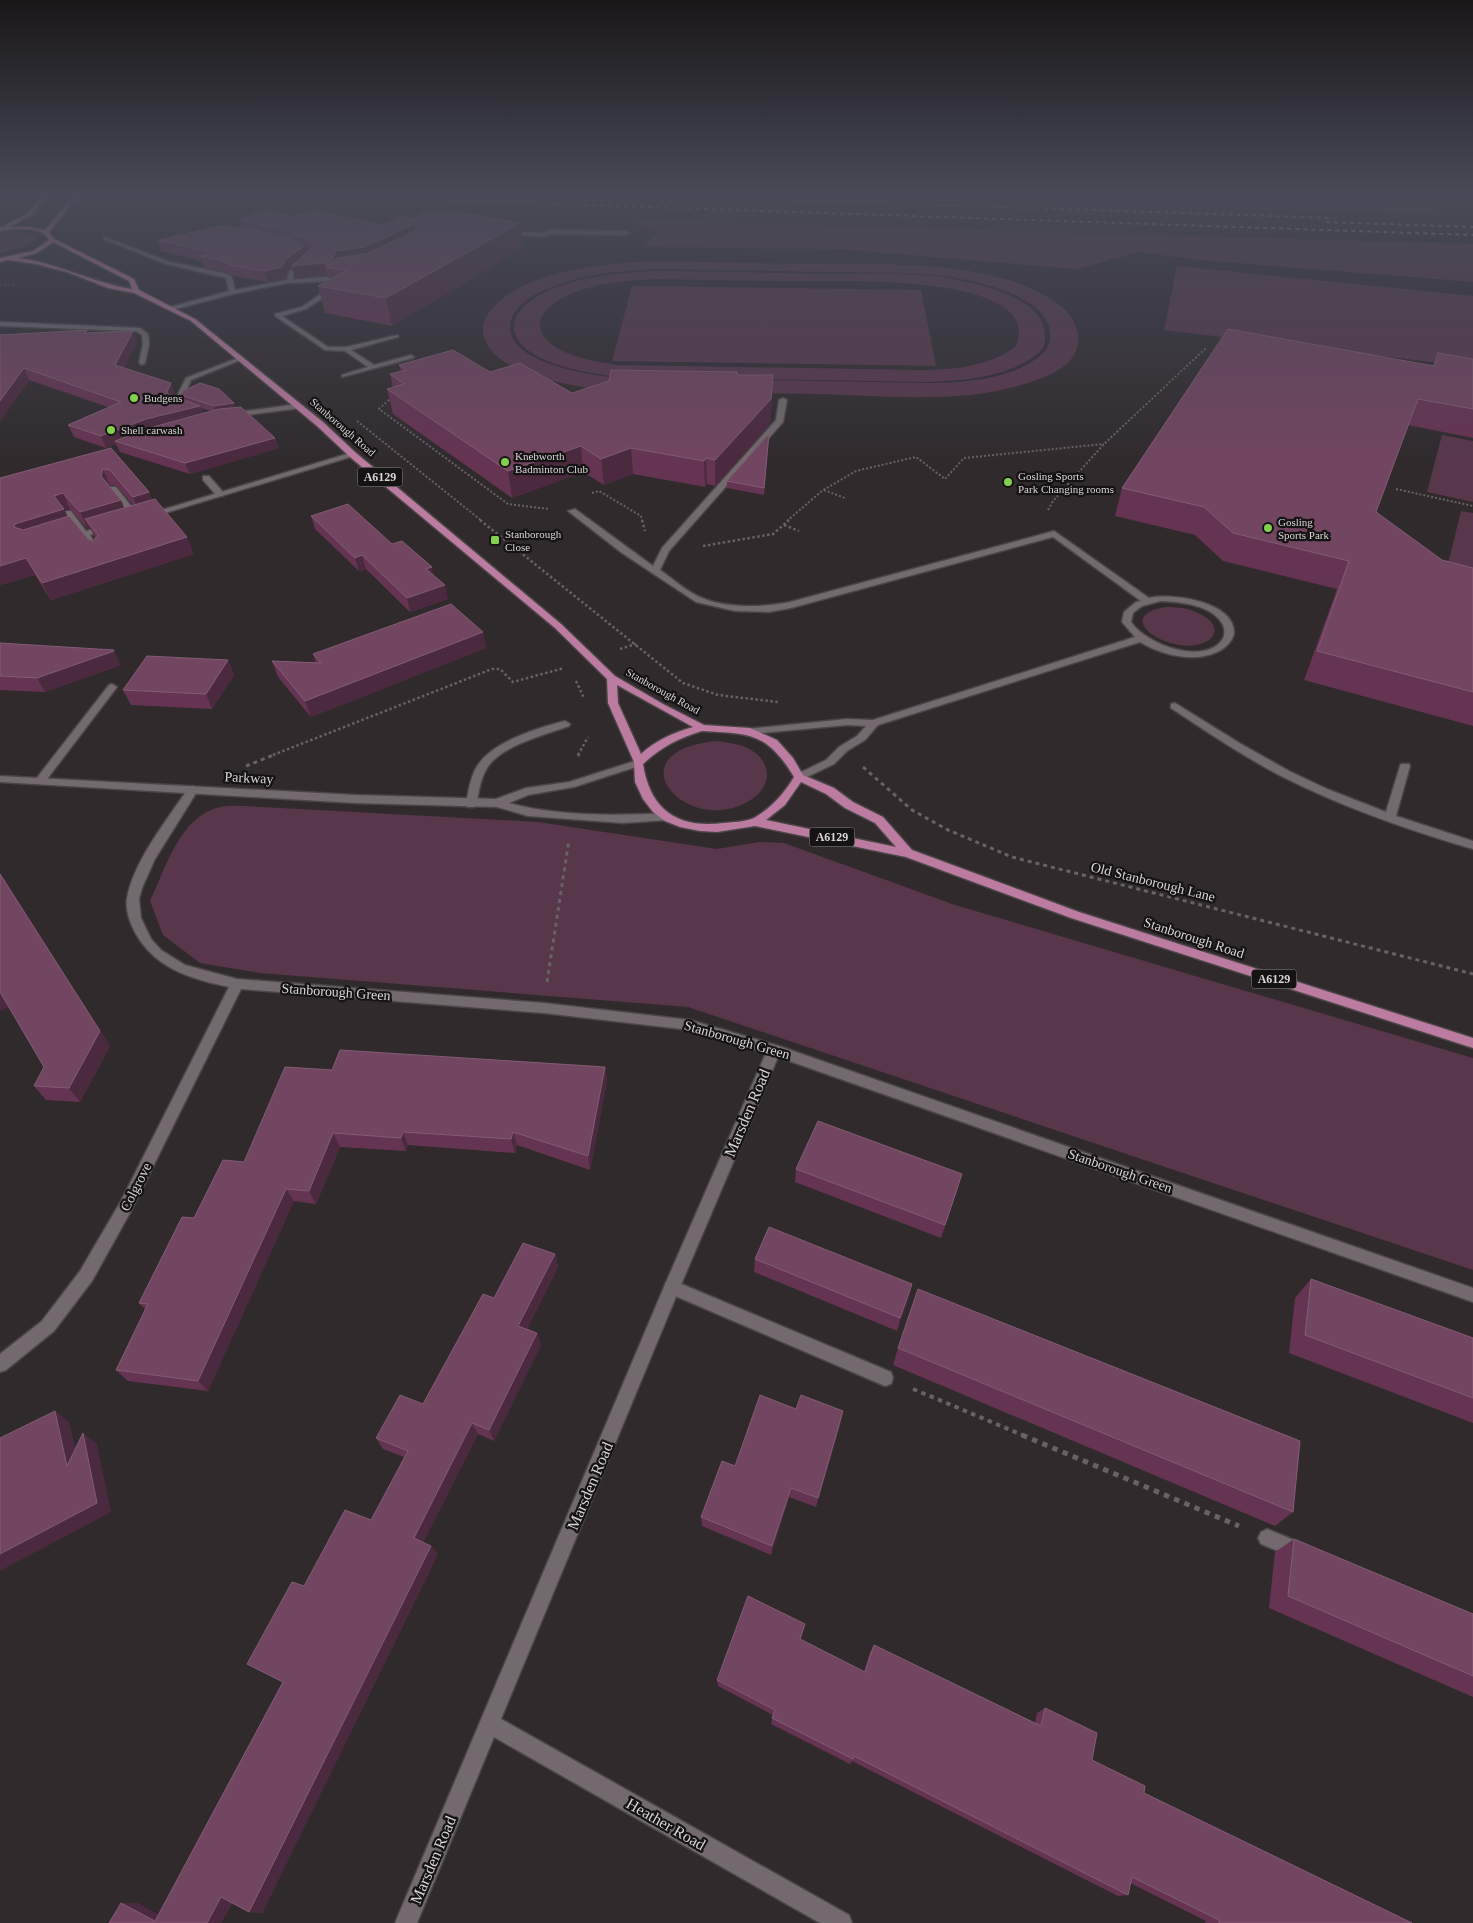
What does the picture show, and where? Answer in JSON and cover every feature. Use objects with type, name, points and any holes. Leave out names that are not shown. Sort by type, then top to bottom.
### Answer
[{"type":"main road","name":"Stanborough Road","points":[[102,284],[136,291],[193,320],[298,406],[353,455],[558,626],[612,678],[659,706],[702,728]]},
{"type":"main road","name":"Stanborough Road","points":[[133,284],[136,291]]},
{"type":"main road","name":"Stanborough Road","points":[[612,678],[613,703],[639,762],[638,780],[648,801],[664,816],[680,823],[705,828],[724,828],[756,822],[908,853],[1074,915],[1473,1043]]},
{"type":"main road","name":"Stanborough Road","points":[[639,762],[654,747],[678,735],[702,728],[750,731],[773,742],[789,760],[799,777],[830,791],[849,805],[879,820],[908,853]]},
{"type":"main road","name":"Stanborough Road","points":[[756,822],[777,808],[789,794],[799,777]]},
{"type":"street","points":[[230,284],[232,292]]},
{"type":"street","points":[[172,308],[232,292],[276,284]]},
{"type":"street","points":[[338,284],[338,286],[304,308],[277,315],[327,349],[346,348],[396,336]]},
{"type":"street","points":[[0,324],[138,329],[146,334],[142,363]]},
{"type":"street","points":[[346,348],[373,368]]},
{"type":"street","points":[[344,376],[411,357]]},
{"type":"street","points":[[193,409],[177,404],[188,379],[240,358]]},
{"type":"street","points":[[654,571],[665,550],[780,420],[783,400]]},
{"type":"street","points":[[224,416],[298,406]]},
{"type":"street","points":[[128,521],[353,455]]},
{"type":"street","points":[[206,478],[220,494]]},
{"type":"street","points":[[113,489],[137,518]]},
{"type":"street","points":[[572,511],[654,571],[699,600],[735,608],[768,609],[790,605],[1054,534],[1147,601]]},
{"type":"street","points":[[68,513],[78,531],[95,547]]},
{"type":"street","points":[[78,531],[111,526]]},
{"type":"street","points":[[1161,598],[1177,599],[1208,608],[1228,624],[1230,633],[1228,642],[1220,648],[1207,653],[1190,654],[1171,652],[1154,646],[1140,638],[1132,631],[1128,624],[1127,616],[1131,610],[1147,601],[1161,598]]},
{"type":"street","points":[[750,731],[847,722],[874,723],[1140,638]]},
{"type":"street","points":[[40,781],[112,687]]},
{"type":"street","points":[[1175,706],[1222,738],[1302,782],[1390,818],[1473,845]]},
{"type":"street","points":[[799,777],[830,762],[843,749],[861,738],[874,723]]},
{"type":"street","points":[[471,804],[481,768],[494,753],[506,746],[565,724]]},
{"type":"street","name":"Parkway","points":[[497,803],[526,792],[570,785],[639,762]]},
{"type":"street","points":[[1390,818],[1405,766]]},
{"type":"street","name":"Parkway","points":[[0,779],[471,804],[497,803],[528,812],[623,819],[664,816]]},
{"type":"street","name":"Stanborough Green","points":[[193,790],[140,878],[133,899],[134,918],[143,938],[154,952],[171,965],[200,976],[237,984],[544,1008],[690,1025],[774,1050],[1473,1295]]},
{"type":"street","name":"Colgrove","points":[[0,1364],[48,1326],[86,1276],[126,1206],[237,984]]},
{"type":"street","name":"Marsden Road","points":[[406,1923],[491,1724],[672,1287],[774,1050]]},
{"type":"street","points":[[672,1287],[885,1378]]},
{"type":"street","points":[[1267,1538],[1312,1556]]},
{"type":"street","name":"Heather Road","points":[[491,1724],[841,1923]]},
{"type":"path","points":[[1054,534],[1042,520],[1053,501],[1104,444],[1206,348]]},
{"type":"path","points":[[360,372],[393,395],[379,409],[508,504],[572,511]]},
{"type":"path","points":[[355,419],[683,683],[703,692],[727,698],[780,702]]},
{"type":"path","points":[[665,550],[680,550],[773,534],[823,490],[856,471],[916,456],[945,479],[964,458],[1104,444]]},
{"type":"path","points":[[1396,489],[1473,506]]},
{"type":"path","points":[[823,490],[834,492],[845,498]]},
{"type":"path","points":[[783,525],[799,531]]},
{"type":"path","points":[[245,766],[492,669],[500,669],[513,682],[569,667]]},
{"type":"path","name":"Old Stanborough Lane","points":[[860,765],[912,810],[948,830],[1012,857],[1473,974]]},
{"type":"path","points":[[544,1008],[566,853]]},
{"type":"path","points":[[885,1378],[1267,1538]]},
{"type":"shaded area","points":[[529,284],[562,284],[527,299],[514,313],[510,327],[513,339],[522,349],[535,358],[550,364],[583,373],[609,377],[925,383],[970,381],[1001,375],[1016,370],[1044,353],[1050,341],[1050,331],[1046,320],[1039,310],[1029,302],[1004,290],[982,284],[1018,284],[1034,290],[1061,306],[1074,323],[1078,333],[1078,343],[1073,357],[1068,363],[1041,379],[1008,389],[955,396],[901,397],[601,390],[551,381],[532,375],[515,368],[500,358],[489,347],[483,333],[486,316],[502,299]]},
{"type":"shaded area","points":[[606,284],[579,291],[550,306],[540,322],[544,336],[561,350],[572,355],[619,365],[933,370],[971,366],[995,358],[1016,346],[1017,322],[1000,304],[970,293],[908,284],[972,284],[1002,292],[1027,305],[1036,313],[1043,323],[1045,341],[1039,352],[1012,368],[983,377],[953,381],[610,376],[584,372],[538,357],[526,349],[518,339],[514,322],[524,306],[535,298],[563,285]]},
{"type":"shaded area","points":[[1173,284],[1352,284],[1473,296],[1473,367],[1164,330]]},
{"type":"shaded area","points":[[632,286],[921,290],[936,366],[612,361]]},
{"type":"shaded area","points":[[1442,435],[1473,441],[1473,502],[1427,492]]},
{"type":"shaded area","points":[[1461,511],[1473,513],[1473,587],[1444,580]]},
{"type":"shaded area","points":[[1166,607],[1188,609],[1207,618],[1214,627],[1213,636],[1204,643],[1196,645],[1170,643],[1158,638],[1143,625],[1143,618],[1150,611]]},
{"type":"shaded area","points":[[715,741],[738,745],[754,752],[761,758],[767,772],[763,788],[757,795],[749,801],[725,810],[703,809],[684,801],[670,789],[664,775],[668,761],[684,749]]},
{"type":"shaded area","points":[[247,806],[538,822],[717,849],[759,842],[784,843],[955,905],[1473,1058],[1473,1270],[688,1007],[260,973],[200,963],[163,935],[150,901],[168,859],[184,832],[194,821],[220,807]]},
{"type":"building","points":[[322,284],[411,284],[386,298],[318,286]]},
{"type":"building","name":"Gosling Sports Park","points":[[1228,329],[1434,366],[1438,353],[1473,359],[1473,409],[1418,399],[1376,512],[1442,560],[1473,568],[1473,692],[1317,651],[1349,561],[1233,533],[1204,507],[1122,488]]},
{"type":"building","points":[[87,330],[85,333],[133,331],[115,365],[171,383],[168,394],[200,406],[146,419],[101,436],[68,425],[121,402],[24,368],[0,401],[0,335]]},
{"type":"building","points":[[453,350],[490,372],[520,363],[572,393],[609,381],[611,370],[737,372],[737,375],[773,375],[771,399],[715,460],[706,458],[704,461],[631,448],[601,459],[581,446],[508,471],[387,389],[404,384],[390,374],[406,370],[399,365]]},
{"type":"building","points":[[200,383],[219,389],[234,403],[214,406],[181,395],[183,391]]},
{"type":"building","points":[[241,407],[275,438],[185,463],[115,441],[153,427],[219,409]]},
{"type":"building","points":[[769,434],[764,488],[727,481]]},
{"type":"building","points":[[111,448],[149,492],[133,497],[110,470],[103,469],[101,476],[121,500],[80,512],[63,493],[54,496],[64,509],[15,524],[14,527],[23,530],[69,516],[88,539],[93,541],[98,535],[85,519],[155,499],[187,537],[42,583],[26,558],[0,566],[0,478]]},
{"type":"building","points":[[348,504],[392,544],[402,541],[432,567],[426,569],[445,585],[407,598],[362,555],[355,558],[311,516]]},
{"type":"building","points":[[451,604],[483,632],[305,701],[272,661],[321,663],[313,654]]},
{"type":"building","points":[[0,643],[114,651],[37,678],[0,676]]},
{"type":"building","points":[[147,656],[228,660],[206,694],[123,690]]},
{"type":"building","points":[[0,874],[100,1031],[69,1088],[34,1086],[44,1067],[0,992]]},
{"type":"building","points":[[340,1050],[605,1067],[588,1156],[513,1132],[511,1139],[403,1132],[401,1138],[333,1133],[309,1191],[286,1189],[198,1381],[116,1370],[148,1304],[139,1303],[182,1217],[194,1218],[223,1160],[244,1162],[285,1067],[332,1070]]},
{"type":"building","points":[[818,1121],[962,1174],[945,1225],[796,1169]]},
{"type":"building","points":[[769,1227],[912,1284],[900,1318],[755,1259]]},
{"type":"building","points":[[523,1243],[555,1254],[518,1326],[537,1333],[489,1430],[472,1423],[414,1538],[431,1546],[249,1912],[221,1897],[207,1923],[109,1923],[121,1903],[155,1921],[283,1682],[247,1664],[292,1582],[304,1586],[345,1510],[371,1520],[408,1451],[376,1438],[400,1395],[423,1404],[483,1294],[494,1298]]},
{"type":"building","points":[[1311,1279],[1473,1338],[1473,1398],[1305,1335]]},
{"type":"building","points":[[918,1289],[1300,1441],[1293,1512],[898,1348]]},
{"type":"building","points":[[760,1395],[796,1409],[801,1395],[843,1411],[818,1498],[791,1488],[772,1546],[701,1517],[722,1461],[735,1466]]},
{"type":"building","points":[[55,1411],[67,1466],[83,1433],[97,1503],[0,1554],[0,1438]]},
{"type":"building","points":[[1294,1539],[1473,1614],[1473,1676],[1288,1596]]},
{"type":"building","points":[[748,1596],[805,1624],[800,1639],[865,1672],[874,1645],[1041,1726],[1045,1708],[1097,1733],[1092,1760],[1145,1786],[1144,1793],[1412,1923],[1219,1923],[1219,1920],[1132,1877],[1128,1895],[854,1756],[853,1759],[772,1718],[775,1710],[717,1680]]},
{"type":"place","name":"Budgens","points":[[134,398]]},
{"type":"place","name":"Shell carwash","points":[[111,430]]},
{"type":"place","name":"Knebworth Badminton Club","points":[[505,462]]},
{"type":"place","name":"Gosling Sports Park Changing rooms","points":[[1008,482]]},
{"type":"place","name":"Gosling Sports Park","points":[[1268,528]]},
{"type":"place","name":"Stanborough Close","points":[[495,540]]}]
